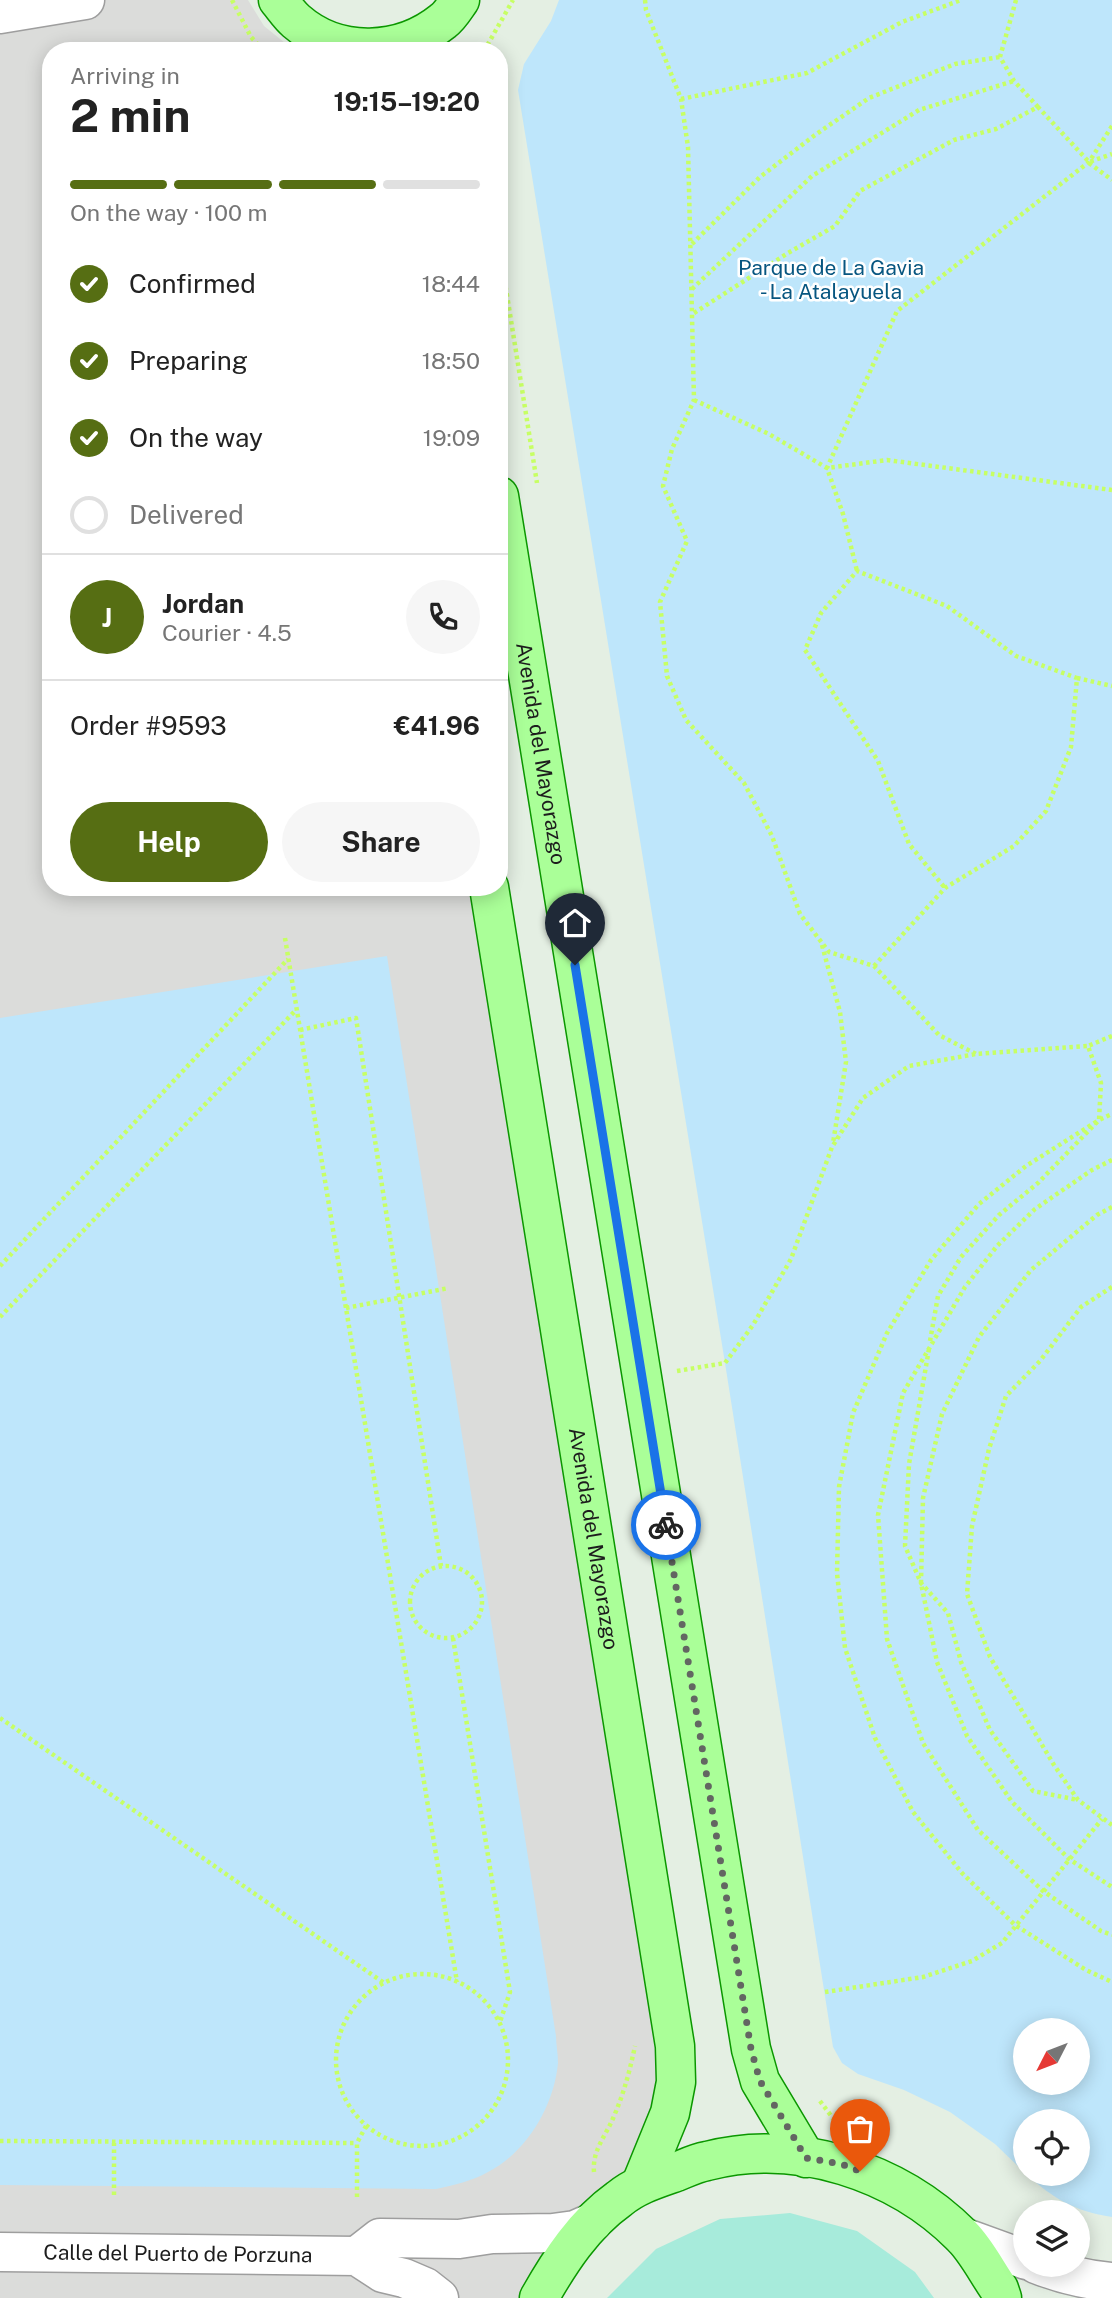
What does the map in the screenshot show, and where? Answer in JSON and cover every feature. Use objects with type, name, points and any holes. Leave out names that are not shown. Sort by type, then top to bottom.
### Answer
[{"type":"main road","points":[[278,0],[296,21],[323,42]]},
{"type":"main road","points":[[402,42],[448,24]]},
{"type":"main road","name":"Avenida del Mayorazgo","points":[[508,552],[751,2049],[760,2081],[806,2158]]},
{"type":"main road","name":"Avenida del Mayorazgo","points":[[490,896],[675,2046],[676,2082],[670,2113],[641,2184]]},
{"type":"main road","points":[[539,2298],[559,2263],[593,2222],[621,2197],[641,2184],[707,2161],[756,2154],[841,2164],[879,2177],[923,2205],[964,2237],[999,2289],[1002,2298]]},
{"type":"street","points":[[0,14],[85,0]]},
{"type":"street","points":[[439,2298],[425,2287],[383,2273],[357,2256],[380,2238],[459,2239],[492,2234],[553,2233],[575,2230],[593,2222]]},
{"type":"street","points":[[964,2237],[1013,2255]]},
{"type":"street","name":"Calle del Puerto de Porzuna","points":[[0,2252],[357,2256]]},
{"type":"street","points":[[1078,2277],[1112,2282]]},
{"type":"path","points":[[232,0],[256,42]]},
{"type":"path","points":[[489,42],[513,0]]},
{"type":"path","points":[[645,0],[646,10],[681,99],[688,147],[694,400],[672,449],[663,486],[687,541],[660,602],[667,676],[686,720],[744,783],[772,836],[800,914],[829,952],[874,966],[939,1035],[976,1054]]},
{"type":"path","points":[[681,99],[807,73],[902,22],[961,0]]},
{"type":"path","points":[[1016,0],[1000,57],[1014,81],[1089,162],[1112,180]]},
{"type":"path","points":[[691,245],[760,177],[869,98],[955,64],[1000,57]]},
{"type":"path","points":[[692,289],[812,176],[919,110],[1014,81]]},
{"type":"path","points":[[693,314],[835,226],[860,191],[954,140],[996,129],[1038,107]]},
{"type":"path","points":[[1089,162],[1112,126]]},
{"type":"path","points":[[857,570],[843,514],[827,468],[897,311],[1089,162],[1112,154]]},
{"type":"path","points":[[694,400],[769,434],[827,468],[887,460],[1112,490]]},
{"type":"path","points":[[857,570],[947,606],[1016,656],[1077,678],[1112,686]]},
{"type":"path","points":[[857,570],[821,613],[806,650],[878,761],[909,844],[945,888]]},
{"type":"path","points":[[874,966],[945,888],[1014,846],[1046,811],[1071,747],[1077,678]]},
{"type":"path","points":[[285,937],[457,1982]]},
{"type":"path","points":[[642,1378],[725,1363],[753,1325],[791,1259],[832,1147],[846,1062],[840,1012],[821,941]]},
{"type":"path","points":[[0,1266],[288,958]]},
{"type":"path","points":[[0,1317],[297,1009]]},
{"type":"path","points":[[300,1030],[356,1017],[441,1566]]},
{"type":"path","points":[[832,1147],[863,1098],[909,1066],[976,1054],[1087,1046],[1112,1036]]},
{"type":"path","points":[[1087,1046],[1101,1083],[1099,1120],[1038,1182],[999,1215],[961,1257],[938,1296],[909,1464],[905,1546],[921,1583],[937,1662],[967,1736],[1012,1802],[1069,1858],[1112,1887]]},
{"type":"path","points":[[1112,1114],[1026,1166],[979,1204],[931,1260],[887,1334],[853,1413],[839,1487],[837,1573],[845,1648],[875,1738],[913,1812],[962,1873],[1015,1925],[1086,1970],[1112,1982]]},
{"type":"path","points":[[1112,1160],[1092,1170],[1035,1209],[997,1246],[965,1287],[903,1393],[878,1515],[887,1639],[923,1743],[978,1830],[1042,1891],[1101,1931],[1112,1935]]},
{"type":"path","points":[[1078,1800],[1033,1791],[990,1730],[961,1661],[948,1613],[921,1583],[923,1498],[942,1414],[979,1337],[1031,1270],[1097,1215],[1112,1207]]},
{"type":"path","points":[[1112,1287],[1081,1307],[1040,1361],[1006,1396],[989,1449],[972,1525],[967,1594],[990,1657],[1054,1765],[1078,1800],[1112,1825]]},
{"type":"path","points":[[346,1308],[449,1288]]},
{"type":"path","points":[[441,1566],[464,1570],[473,1578],[482,1599],[478,1620],[463,1634],[453,1638],[430,1635],[414,1619],[411,1608],[410,1596],[421,1576],[430,1569],[441,1566]]},
{"type":"path","points":[[453,1638],[510,1992],[500,2023]]},
{"type":"path","points":[[0,1718],[384,1983]]},
{"type":"path","points":[[825,1992],[923,1977],[972,1961],[1002,1943],[1102,1819]]},
{"type":"path","points":[[408,1975],[433,1975],[457,1982],[482,1998],[500,2023],[506,2042],[508,2068],[502,2094],[487,2117],[467,2135],[442,2144],[415,2147],[390,2141],[366,2126],[348,2105],[337,2078],[336,2049],[344,2022],[361,1999],[384,1983],[408,1975]]},
{"type":"path","points":[[357,2197],[358,2143],[366,2126]]},
{"type":"path","points":[[0,2141],[358,2143]]},
{"type":"path","points":[[114,2143],[114,2195]]},
{"type":"shaded area","points":[[0,0],[248,0],[264,26],[284,42],[42,42],[42,896],[490,896],[670,2113],[539,2298],[0,2298]]},
{"type":"shaded area","points":[[790,2213],[857,2231],[915,2272],[934,2298],[607,2298],[656,2249],[720,2219]]},
{"type":"green space","name":"Parque de La Gavia - La Atalayuela","points":[[559,0],[1112,0],[1112,2217],[1090,2212],[1090,2200],[1061,2200],[1041,2186],[1090,2186],[1090,2109],[1013,2109],[1013,2161],[995,2144],[950,2112],[904,2090],[858,2074],[842,2063],[833,2047],[518,90],[524,64],[551,21]]},
{"type":"green space","points":[[387,956],[556,2036],[558,2063],[551,2095],[536,2126],[515,2153],[476,2178],[436,2189],[0,2185],[0,1018]]},
{"type":"way so far","points":[[666,1525],[751,2049],[760,2081],[806,2158],[841,2164],[860,2171]]},
{"type":"route","points":[[575,965],[666,1525]]}]
